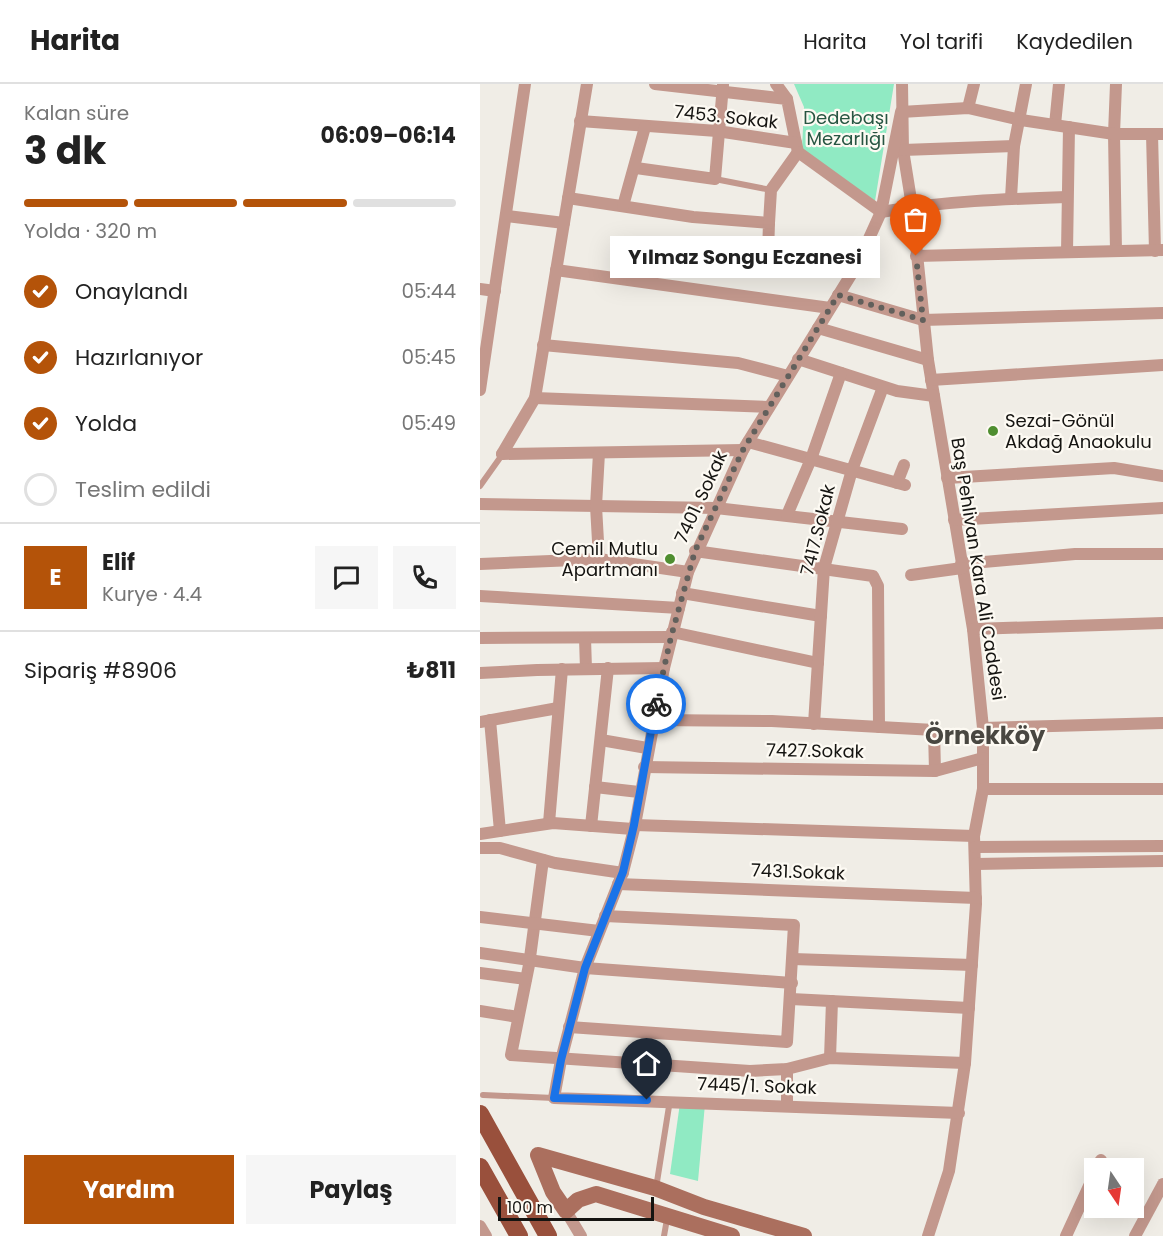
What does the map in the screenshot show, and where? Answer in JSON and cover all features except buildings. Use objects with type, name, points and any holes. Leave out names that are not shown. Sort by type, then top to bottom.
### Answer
[{"type":"main road","points":[[480,1114],[548,1236]]},
{"type":"main road","points":[[480,1167],[519,1236]]},
{"type":"street","points":[[480,390],[525,84]]},
{"type":"street","points":[[502,454],[535,398],[587,84]]},
{"type":"street","points":[[655,84],[723,88],[787,99]]},
{"type":"street","points":[[776,84],[787,99],[797,147],[771,190],[768,253],[856,265]]},
{"type":"street","name":"Baş Pehlivan Kara Ali Caddesi","points":[[902,84],[903,150],[912,206],[928,360],[973,629],[983,728],[983,789],[975,842],[976,898],[965,1063],[949,1172],[928,1236]]},
{"type":"street","points":[[968,108],[974,84]]},
{"type":"street","points":[[1011,198],[1014,146],[1021,120],[1026,84]]},
{"type":"street","points":[[1055,125],[1059,84]]},
{"type":"street","points":[[1116,84],[1114,134],[1116,251]]},
{"type":"street","points":[[636,168],[715,179],[717,132],[723,88]]},
{"type":"street","points":[[901,112],[968,108],[1021,120],[1114,134],[1157,134],[1159,250],[916,256]]},
{"type":"street","name":"7401. Sokak","points":[[554,1098],[561,1060],[585,968],[620,879],[634,827],[647,748],[664,668],[682,593],[695,551],[746,446],[856,265],[881,212],[901,112]]},
{"type":"street","name":"7453. Sokak","points":[[580,122],[717,132],[797,147],[881,212]]},
{"type":"street","points":[[623,206],[636,168],[645,127]]},
{"type":"street","points":[[1067,252],[1069,127]]},
{"type":"street","points":[[903,150],[1014,146]]},
{"type":"street","points":[[881,212],[912,206],[1011,198],[1067,197]]},
{"type":"street","points":[[568,198],[693,217],[769,223]]},
{"type":"street","points":[[507,216],[564,223]]},
{"type":"street","points":[[556,270],[830,308]]},
{"type":"street","points":[[480,290],[495,291]]},
{"type":"street","points":[[838,295],[923,320],[1163,313]]},
{"type":"street","points":[[818,328],[928,360]]},
{"type":"street","points":[[543,345],[738,363],[789,376]]},
{"type":"street","points":[[798,359],[884,387],[934,396]]},
{"type":"street","points":[[931,380],[1163,365]]},
{"type":"street","points":[[787,515],[811,459],[841,373]]},
{"type":"street","name":"7417.Sokak","points":[[814,724],[824,568],[852,470],[884,387]]},
{"type":"street","points":[[535,398],[769,407]]},
{"type":"street","points":[[502,454],[599,453],[746,446],[811,459],[901,484],[904,465]]},
{"type":"street","points":[[599,453],[596,506],[599,559]]},
{"type":"street","points":[[947,477],[1114,468],[1163,476]]},
{"type":"street","points":[[480,504],[716,508],[902,529]]},
{"type":"street","points":[[954,520],[1163,508]]},
{"type":"street","points":[[695,551],[866,573],[875,578],[878,586],[879,728]]},
{"type":"street","points":[[911,575],[962,566],[1075,554],[1163,554]]},
{"type":"street","points":[[480,564],[599,559],[688,572]]},
{"type":"street","points":[[682,593],[821,616]]},
{"type":"street","points":[[480,596],[679,608]]},
{"type":"street","points":[[973,629],[1163,623]]},
{"type":"street","points":[[480,638],[585,638],[672,634],[818,663]]},
{"type":"street","points":[[585,638],[586,669]]},
{"type":"street","points":[[591,826],[608,668]]},
{"type":"street","points":[[480,673],[664,668]]},
{"type":"street","points":[[549,823],[562,669]]},
{"type":"street","points":[[500,831],[485,721],[558,708]]},
{"type":"street","points":[[653,720],[934,730],[935,771]]},
{"type":"street","points":[[983,728],[1163,723]]},
{"type":"street","points":[[601,740],[647,748]]},
{"type":"street","name":"7427.Sokak","points":[[644,767],[935,771],[983,758]]},
{"type":"street","points":[[596,787],[639,792]]},
{"type":"street","points":[[983,789],[1163,789]]},
{"type":"street","points":[[480,834],[549,823],[975,842],[1163,846],[1163,873]]},
{"type":"street","name":"7431.Sokak","points":[[480,848],[500,848],[620,879],[976,898]]},
{"type":"street","points":[[543,860],[530,958],[511,1055],[750,1071],[787,1069],[830,1058],[965,1063]]},
{"type":"street","points":[[976,864],[1162,861]]},
{"type":"street","points":[[569,1027],[787,1042],[794,925],[605,916]]},
{"type":"street","points":[[480,917],[599,932]]},
{"type":"street","points":[[480,953],[530,958],[585,968],[792,983]]},
{"type":"street","points":[[793,959],[972,965]]},
{"type":"street","points":[[480,973],[526,980]]},
{"type":"street","points":[[791,999],[969,1008]]},
{"type":"street","points":[[830,1058],[832,1001]]},
{"type":"street","points":[[480,1011],[518,1017]]},
{"type":"street","points":[[787,1069],[787,1105]]},
{"type":"street","name":"7445/1. Sokak","points":[[554,1098],[959,1113]]},
{"type":"street","points":[[581,1236],[554,1192],[538,1155],[656,1188],[704,1207],[804,1236]]},
{"type":"street","points":[[1136,1236],[1163,1185]]},
{"type":"street","points":[[566,1211],[578,1200],[596,1194],[732,1236]]},
{"type":"street","points":[[1066,1236],[1084,1197]]},
{"type":"lane","points":[[715,179],[771,190]]},
{"type":"lane","points":[[480,486],[502,454]]},
{"type":"lane","points":[[483,1095],[554,1098]]},
{"type":"lane","points":[[656,1188],[670,1101]]},
{"type":"lane","points":[[664,1236],[668,1215]]},
{"type":"green space","name":"Dedebaşı Mezarlığı","points":[[794,84],[894,84],[875,201],[802,149],[804,107]]},
{"type":"green space","points":[[680,1103],[705,1104],[698,1181],[670,1174]]},
{"type":"way so far","points":[[656,704],[671,637],[695,551],[743,450],[838,295],[923,320],[916,256]]},
{"type":"place","name":"Yılmaz Songu Eczanesi","points":[[916,256]]},
{"type":"place","name":"Sezai-Gönül Akdağ Anaokulu","points":[[993,431]]},
{"type":"place","name":"Cemil Mutlu Apartmanı","points":[[670,559]]},
{"type":"district","name":"Örnekköy","points":[[985,736]]},
{"type":"route","points":[[647,1100],[554,1098],[561,1060],[585,968],[623,872],[656,704]]}]
